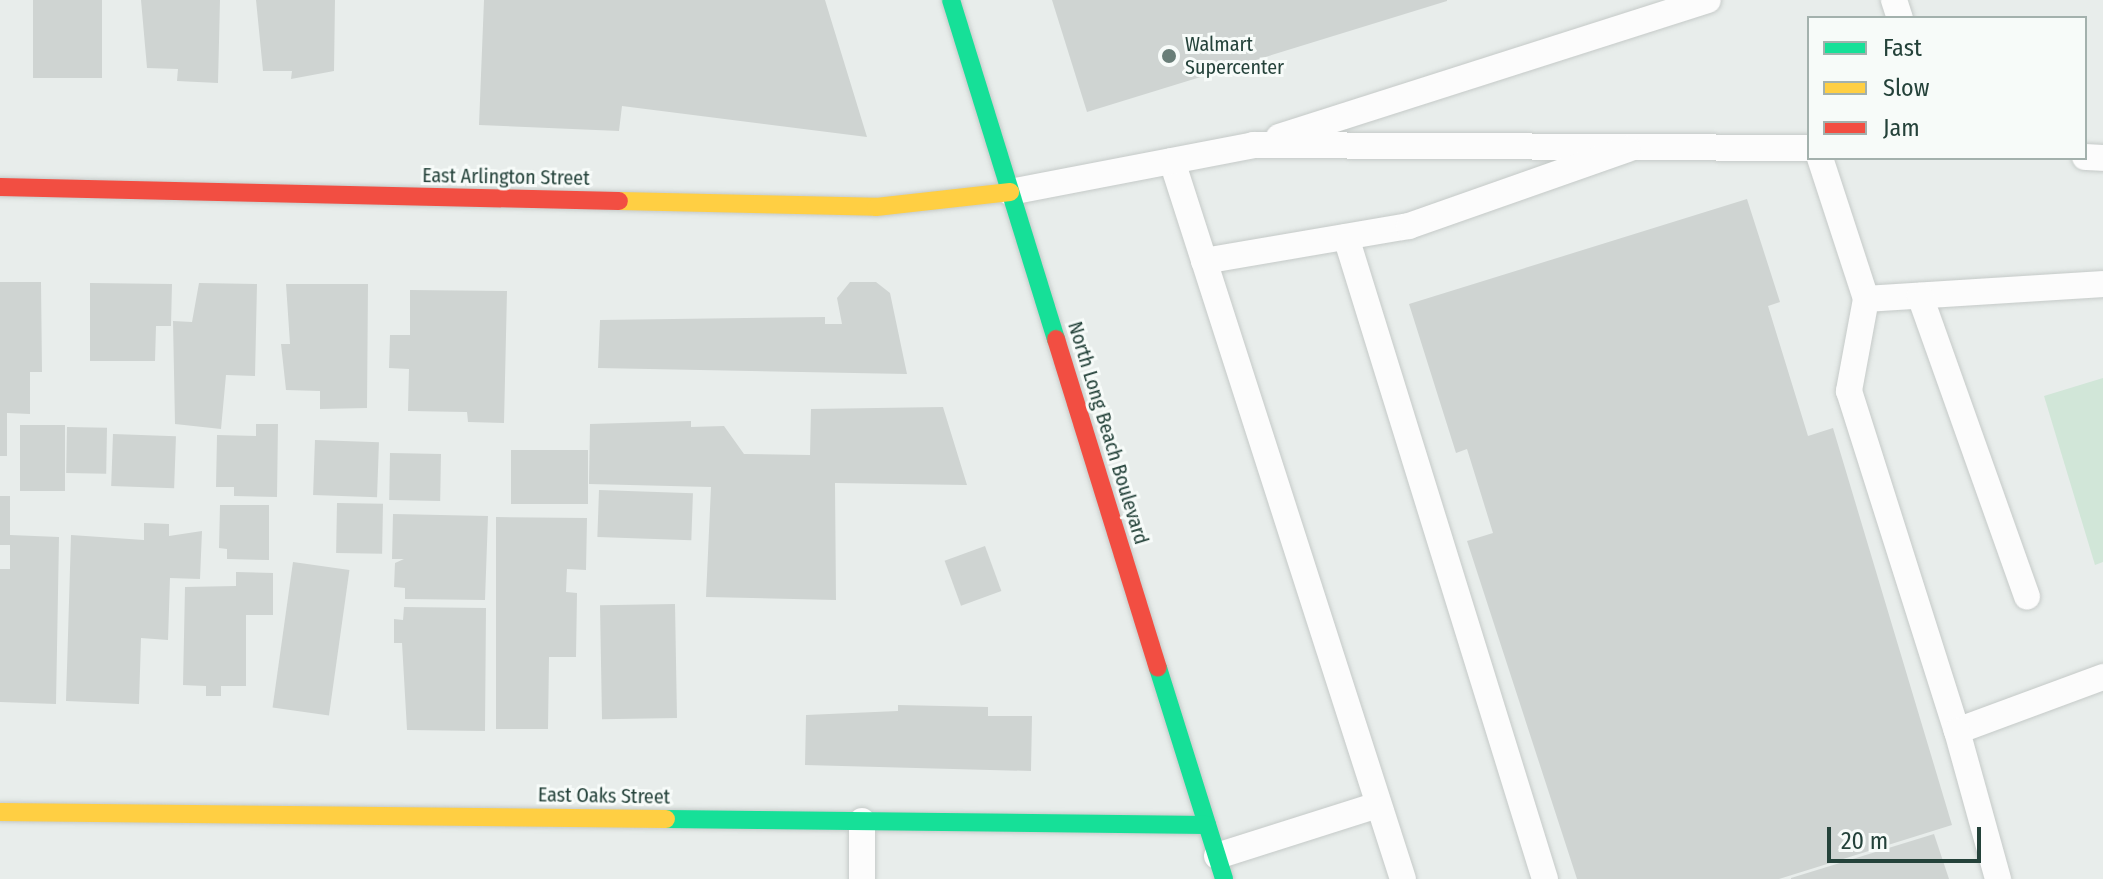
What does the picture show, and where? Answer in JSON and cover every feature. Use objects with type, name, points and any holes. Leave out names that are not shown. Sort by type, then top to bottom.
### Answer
[{"type":"street","name":"North Long Beach Boulevard","points":[[951,0],[1220,868]]},
{"type":"street","name":"East Arlington Street","points":[[0,187],[876,207],[1010,192]]},
{"type":"street","name":"East Oaks Street","points":[[0,812],[1207,825]]},
{"type":"lane","points":[[1010,192],[1253,145],[1708,0]]},
{"type":"lane","points":[[1253,145],[1648,142],[1807,148]]},
{"type":"lane","points":[[1204,261],[1409,226],[1648,142]]},
{"type":"lane","points":[[1821,160],[1866,299],[1849,391],[1957,731],[1998,879]]},
{"type":"lane","points":[[1172,161],[1403,879]]},
{"type":"lane","points":[[1346,237],[1545,879]]},
{"type":"lane","points":[[1866,299],[2103,284]]},
{"type":"lane","points":[[1920,296],[2027,597]]},
{"type":"lane","points":[[1957,731],[2103,677]]},
{"type":"lane","points":[[1220,868],[1378,805]]},
{"type":"lane","points":[[862,821],[862,879]]},
{"type":"green space","points":[[2103,378],[2103,562],[2095,565],[2044,396]]},
{"type":"building","points":[[33,0],[102,0],[102,78],[33,78]]},
{"type":"building","points":[[141,0],[220,0],[218,83],[177,81],[178,69],[147,68]]},
{"type":"building","points":[[256,0],[335,0],[334,71],[291,79],[292,71],[263,71]]},
{"type":"building","points":[[484,0],[825,0],[867,137],[622,106],[619,131],[479,125]]},
{"type":"building","name":"Walmart Supercenter","points":[[1052,0],[1447,0],[1447,1],[1087,112]]},
{"type":"building","points":[[1747,199],[1780,302],[1768,306],[1808,436],[1833,428],[1952,825],[1779,879],[1577,879],[1467,541],[1493,533],[1467,449],[1456,453],[1409,304]]},
{"type":"building","points":[[0,282],[41,282],[42,372],[30,372],[30,414],[7,413],[7,456],[0,456]]},
{"type":"building","points":[[850,282],[876,282],[890,293],[907,374],[598,368],[600,320],[825,317],[825,324],[842,324],[837,298]]},
{"type":"building","points":[[90,283],[172,284],[171,326],[156,326],[155,361],[90,361]]},
{"type":"building","points":[[199,283],[257,284],[255,376],[226,375],[221,429],[175,424],[173,321],[192,322]]},
{"type":"building","points":[[286,284],[368,284],[367,408],[320,409],[320,391],[286,390],[281,344],[290,344]]},
{"type":"building","points":[[410,290],[507,291],[504,423],[468,422],[467,412],[408,411],[409,369],[389,368],[390,335],[410,335]]},
{"type":"building","points":[[943,407],[967,485],[835,483],[836,600],[706,597],[711,487],[589,484],[590,424],[691,421],[691,427],[724,426],[744,454],[810,455],[811,409]]},
{"type":"building","points":[[256,424],[278,424],[277,497],[234,496],[234,487],[216,487],[217,435],[256,436]]},
{"type":"building","points":[[20,425],[65,425],[65,491],[20,491]]},
{"type":"building","points":[[67,427],[107,428],[106,474],[66,473]]},
{"type":"building","points":[[113,434],[176,436],[174,488],[111,486]]},
{"type":"building","points":[[315,440],[379,442],[377,497],[313,495]]},
{"type":"building","points":[[511,450],[588,450],[588,504],[511,504]]},
{"type":"building","points":[[390,453],[441,454],[440,501],[389,500]]},
{"type":"building","points":[[599,490],[693,493],[691,540],[597,537]]},
{"type":"building","points":[[0,496],[10,496],[10,535],[59,537],[56,704],[0,702],[0,569],[10,569],[10,545],[0,545]]},
{"type":"building","points":[[337,503],[383,504],[382,554],[336,553]]},
{"type":"building","points":[[220,505],[269,505],[269,560],[227,559],[227,549],[219,548]]},
{"type":"building","points":[[393,514],[488,516],[485,600],[405,599],[405,588],[394,587],[395,563],[404,559],[392,559]]},
{"type":"building","points":[[496,517],[587,518],[586,570],[567,569],[566,592],[577,593],[576,657],[549,657],[548,729],[496,729]]},
{"type":"building","points":[[144,523],[169,524],[169,536],[202,531],[200,579],[170,578],[168,640],[141,638],[139,704],[66,701],[71,535],[144,540]]},
{"type":"building","points":[[985,546],[1001,591],[961,606],[945,561]]},
{"type":"building","points":[[293,562],[349,570],[329,716],[273,708]]},
{"type":"building","points":[[236,572],[273,573],[273,615],[246,615],[246,686],[221,686],[221,696],[206,696],[206,686],[183,685],[185,587],[236,586]]},
{"type":"building","points":[[675,604],[677,718],[602,719],[600,605]]},
{"type":"building","points":[[404,607],[486,608],[485,731],[407,730],[402,643],[394,643],[394,619],[403,620]]},
{"type":"building","points":[[898,705],[988,707],[988,716],[1032,716],[1031,771],[805,765],[806,715],[898,711]]},
{"type":"building","points":[[1934,834],[1949,879],[1791,879],[1791,878]]},
{"type":"traffic: fast","points":[[951,0],[1056,339]]},
{"type":"traffic: fast","points":[[1158,668],[1224,879]]},
{"type":"traffic: fast","points":[[666,819],[1207,825]]},
{"type":"traffic: slow","points":[[619,201],[876,207],[1010,192]]},
{"type":"traffic: slow","points":[[0,812],[666,819]]},
{"type":"traffic: jam","points":[[0,187],[619,201]]},
{"type":"traffic: jam","points":[[1056,339],[1158,668]]},
{"type":"place","name":"Walmart Supercenter","points":[[1169,56]]}]
